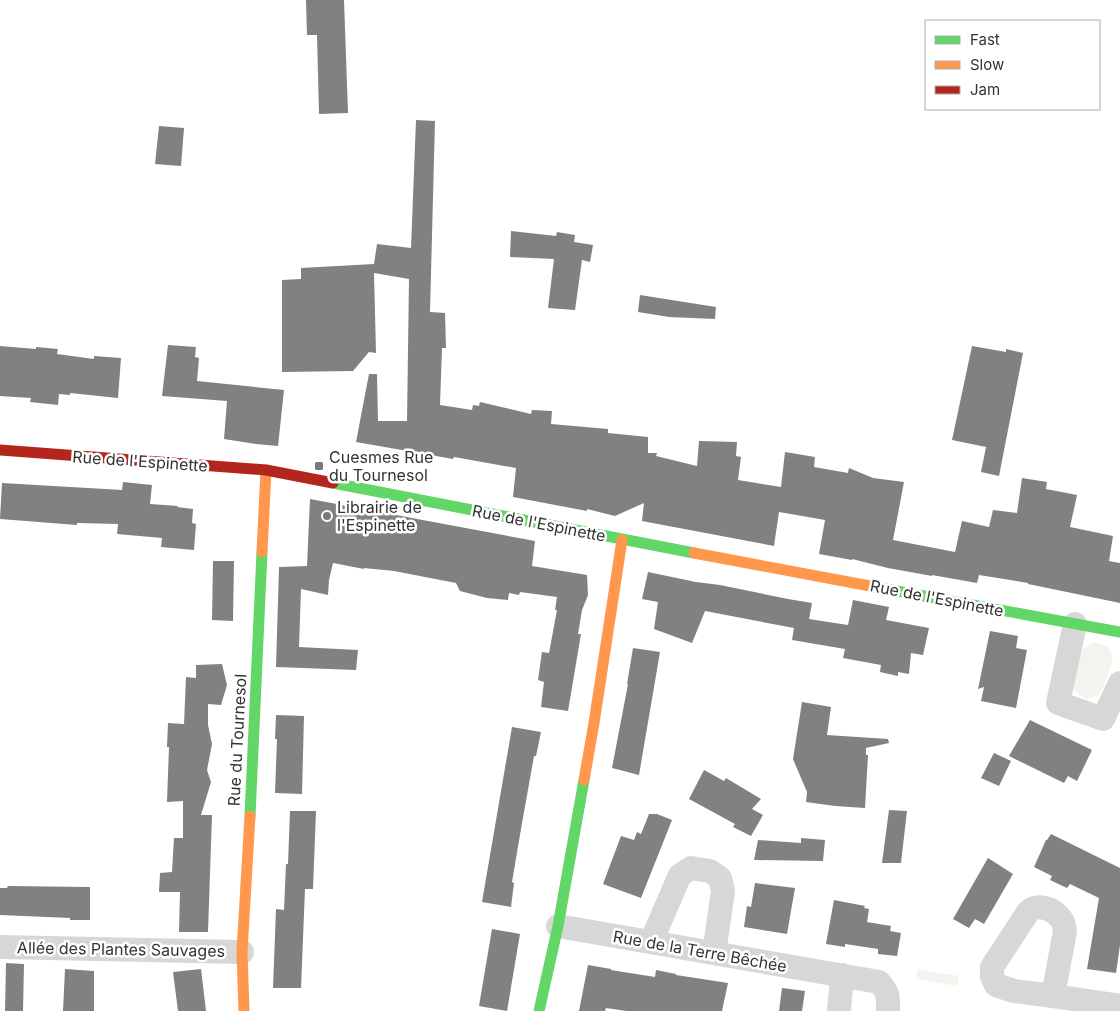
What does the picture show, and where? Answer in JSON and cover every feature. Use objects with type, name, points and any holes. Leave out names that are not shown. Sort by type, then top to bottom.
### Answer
[{"type":"street","name":"Rue de l'Espinette","points":[[0,450],[266,470],[622,540],[1120,632]]},
{"type":"street","name":"Rue du Tournesol","points":[[244,1011],[242,952],[266,470]]},
{"type":"street","points":[[539,1011],[558,926],[594,723],[622,540]]},
{"type":"street","points":[[1075,624],[1058,703],[1103,719],[1120,683]]},
{"type":"street","points":[[651,942],[680,875],[691,868],[710,871],[720,878],[723,891],[714,953]]},
{"type":"street","name":"Rue de la Terre Bêchée","points":[[558,926],[879,982],[887,990],[888,1011]]},
{"type":"street","name":"Allée des Plantes Sauvages","points":[[0,947],[242,952]]},
{"type":"street","points":[[839,1011],[842,975]]},
{"type":"street","points":[[1053,996],[1120,1006]]},
{"type":"shaded area","points":[[1093,642],[1108,646],[1113,658],[1100,694],[1087,699],[1074,690],[1073,672],[1079,652]]},
{"type":"shaded area","points":[[917,969],[959,976],[957,986],[916,979]]},
{"type":"building","points":[[306,0],[344,0],[348,113],[319,114],[317,35],[307,35]]},
{"type":"building","points":[[416,120],[435,121],[430,312],[445,313],[446,348],[442,348],[440,405],[472,410],[473,405],[479,406],[480,402],[531,414],[532,410],[552,411],[551,424],[608,429],[608,433],[648,437],[648,453],[657,453],[656,456],[697,466],[699,441],[737,442],[736,456],[741,457],[738,480],[781,487],[785,452],[815,457],[814,467],[848,473],[849,468],[873,478],[904,482],[893,540],[955,552],[962,521],[989,527],[993,510],[1017,513],[1022,478],[1047,482],[1046,489],[1077,495],[1070,527],[1113,536],[1109,561],[1120,563],[1120,603],[1028,583],[979,575],[977,583],[819,554],[825,520],[779,512],[774,546],[642,521],[644,503],[615,516],[587,509],[587,511],[513,497],[516,468],[356,442],[369,374],[377,374],[378,421],[407,421],[409,279],[374,273],[376,353],[369,352],[353,371],[282,372],[282,280],[301,279],[301,268],[374,264],[377,244],[411,248]]},
{"type":"building","points":[[159,126],[184,128],[181,166],[155,164]]},
{"type":"building","points":[[511,231],[556,236],[557,232],[575,235],[574,242],[593,245],[590,262],[582,260],[575,310],[548,308],[554,259],[510,257]]},
{"type":"building","points":[[640,295],[716,307],[715,319],[669,317],[638,312]]},
{"type":"building","points":[[168,345],[196,347],[195,357],[199,358],[197,381],[284,390],[278,446],[224,439],[227,401],[162,396]]},
{"type":"building","points":[[0,346],[58,349],[57,354],[94,359],[94,356],[121,358],[118,398],[70,393],[70,395],[59,394],[58,405],[30,402],[31,398],[0,396]]},
{"type":"building","points":[[972,346],[1006,352],[1006,349],[1023,353],[999,476],[981,472],[986,447],[952,440]]},
{"type":"building","points":[[123,482],[152,485],[150,504],[193,509],[192,523],[196,524],[194,550],[161,547],[162,538],[117,534],[118,524],[77,523],[77,525],[0,519],[2,483],[122,490]]},
{"type":"building","points":[[310,499],[535,541],[532,566],[587,575],[588,595],[582,610],[578,634],[581,634],[568,711],[541,707],[544,682],[538,680],[542,652],[549,653],[557,610],[555,610],[557,597],[520,592],[519,595],[509,593],[508,600],[487,598],[460,591],[456,583],[394,571],[364,569],[333,563],[328,595],[301,589],[299,647],[358,650],[356,670],[276,667],[279,567],[307,566]]},
{"type":"building","points":[[213,561],[234,561],[233,621],[212,620]]},
{"type":"building","points":[[648,572],[812,603],[809,619],[848,625],[853,600],[889,607],[886,620],[929,628],[923,655],[911,653],[909,674],[898,672],[898,676],[880,672],[881,665],[843,658],[845,649],[792,640],[794,628],[705,611],[692,643],[654,629],[658,602],[642,599]]},
{"type":"building","points":[[990,631],[1018,636],[1016,648],[1027,650],[1016,708],[981,701],[984,687],[978,689]]},
{"type":"building","points":[[633,648],[660,652],[639,775],[612,768]]},
{"type":"building","points":[[222,664],[227,685],[221,705],[208,704],[208,725],[212,744],[207,770],[211,782],[201,815],[212,815],[208,932],[179,932],[180,892],[159,892],[160,873],[172,872],[174,838],[183,838],[183,801],[167,802],[168,723],[184,724],[186,677],[196,678],[196,665]]},
{"type":"building","points":[[802,702],[831,707],[827,735],[888,739],[889,743],[866,748],[866,755],[868,755],[865,808],[806,802],[807,792],[793,759]]},
{"type":"building","points":[[276,715],[304,716],[302,794],[275,793]]},
{"type":"building","points":[[1030,720],[1092,750],[1077,781],[1068,776],[1064,783],[1009,756]]},
{"type":"building","points":[[512,727],[541,732],[536,756],[534,756],[521,829],[512,882],[514,883],[511,907],[482,902]]},
{"type":"building","points":[[994,753],[1011,761],[999,786],[981,778]]},
{"type":"building","points":[[704,770],[724,781],[726,778],[761,799],[752,809],[763,815],[751,836],[733,827],[735,824],[689,799]]},
{"type":"building","points":[[889,810],[907,811],[901,863],[882,863]]},
{"type":"building","points":[[290,811],[316,811],[313,889],[305,889],[301,988],[273,988],[276,909],[284,910]]},
{"type":"building","points":[[649,814],[657,814],[672,820],[641,898],[603,884],[621,836],[634,840],[637,832],[641,834]]},
{"type":"building","points":[[1051,834],[1120,868],[1120,945],[1116,973],[1087,969],[1099,898],[1070,884],[1067,888],[1050,880],[1052,876],[1034,867],[1046,840]]},
{"type":"building","points":[[801,838],[825,840],[823,861],[754,860],[758,840],[801,843]]},
{"type":"building","points":[[988,858],[1013,874],[984,924],[975,919],[969,928],[953,919]]},
{"type":"building","points":[[755,883],[795,888],[787,934],[744,927],[747,906],[751,907]]},
{"type":"building","points":[[8,886],[90,887],[90,920],[0,915],[0,888],[7,888]]},
{"type":"building","points":[[834,900],[865,906],[864,908],[869,909],[867,922],[891,926],[890,931],[901,933],[897,956],[878,954],[878,949],[845,944],[845,947],[826,944]]},
{"type":"building","points":[[492,929],[520,934],[507,1011],[479,1006]]},
{"type":"building","points":[[6,963],[24,964],[23,1011],[5,1011]]},
{"type":"building","points":[[588,965],[655,977],[656,970],[728,983],[722,1011],[627,1011],[606,1008],[605,1011],[579,1011]]},
{"type":"building","points":[[65,969],[94,971],[94,1011],[63,1011]]},
{"type":"building","points":[[201,969],[206,1011],[178,1011],[173,972]]},
{"type":"building","points":[[782,988],[805,991],[802,1011],[779,1011]]},
{"type":"traffic: fast","points":[[333,483],[694,553]]},
{"type":"traffic: fast","points":[[250,816],[262,552]]},
{"type":"traffic: fast","points":[[886,589],[1120,632]]},
{"type":"traffic: fast","points":[[539,1011],[558,926],[584,780]]},
{"type":"traffic: slow","points":[[262,552],[266,470]]},
{"type":"traffic: slow","points":[[584,780],[622,540]]},
{"type":"traffic: slow","points":[[694,553],[886,589]]},
{"type":"traffic: slow","points":[[244,1011],[242,952],[250,816]]},
{"type":"traffic: jam","points":[[0,450],[266,470],[333,483]]},
{"type":"place","name":"Cuesmes Rue du Tournesol","points":[[319,466]]},
{"type":"place","name":"Librairie de l'Espinette","points":[[327,516]]}]
